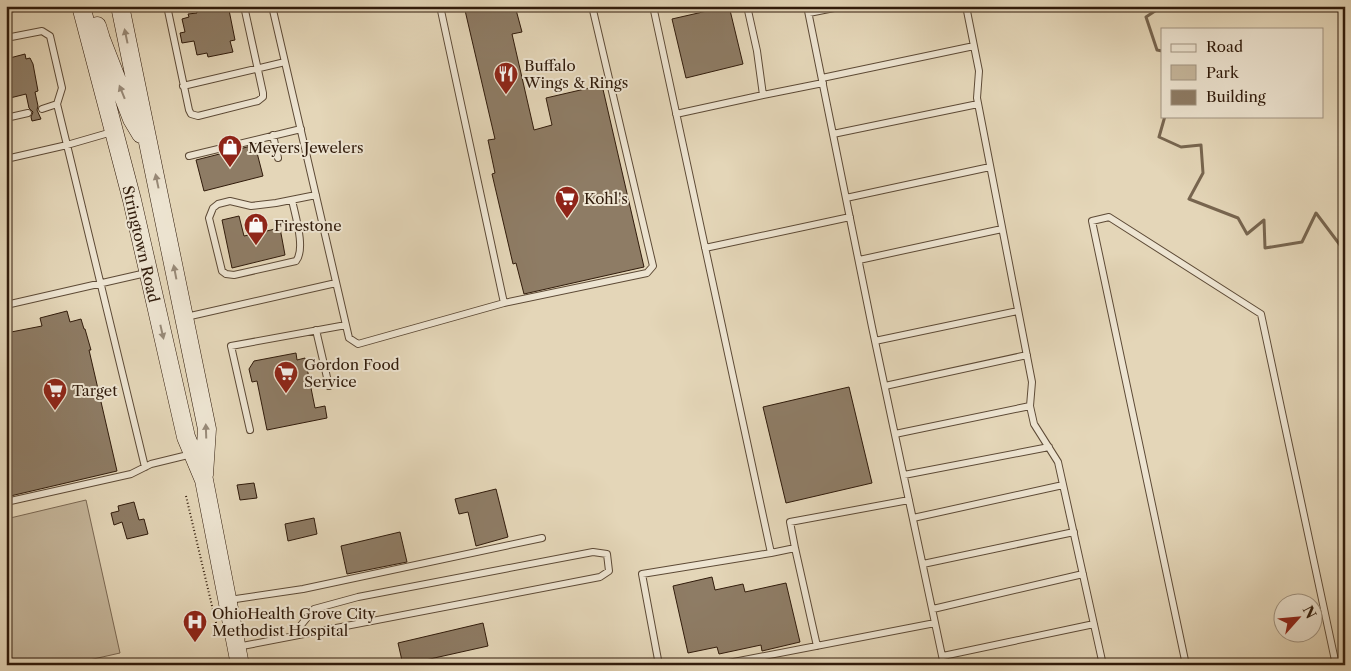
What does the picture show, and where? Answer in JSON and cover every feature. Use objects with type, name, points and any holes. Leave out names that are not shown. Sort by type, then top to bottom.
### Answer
[{"type":"main road","name":"Stringtown Road","points":[[81,6],[114,132],[186,437],[204,480],[238,656]]},
{"type":"main road","points":[[92,6],[101,39],[132,119],[151,152]]},
{"type":"main road","name":"Stringtown Road","points":[[120,6],[207,429],[204,480]]},
{"type":"lane","points":[[167,6],[189,110],[191,114],[198,116],[261,100],[263,93],[244,6]]},
{"type":"lane","points":[[272,6],[346,324],[350,338],[358,344],[504,303],[647,273],[653,266],[592,6]]},
{"type":"lane","points":[[440,6],[504,303]]},
{"type":"lane","points":[[653,6],[771,553]]},
{"type":"lane","points":[[747,6],[763,95]]},
{"type":"lane","points":[[844,6],[808,10],[875,341],[944,665]]},
{"type":"lane","points":[[966,6],[979,72],[976,98],[1032,382],[1030,406],[1034,424],[1058,462],[1103,665]]},
{"type":"lane","points":[[6,38],[42,31],[50,36],[62,88],[57,104],[145,467]]},
{"type":"lane","points":[[676,114],[974,46]]},
{"type":"lane","points":[[184,86],[258,70],[285,62]]},
{"type":"lane","points":[[42,109],[57,104]]},
{"type":"lane","points":[[833,134],[978,104]]},
{"type":"lane","points":[[6,118],[28,113]]},
{"type":"lane","points":[[189,156],[301,129]]},
{"type":"lane","points":[[6,160],[114,132]]},
{"type":"lane","points":[[273,135],[278,158]]},
{"type":"lane","points":[[846,198],[990,167]]},
{"type":"lane","points":[[292,200],[301,248],[300,257],[296,261],[234,275],[226,274],[222,271],[209,218],[213,208],[218,204],[230,201],[251,206],[316,195]]},
{"type":"lane","points":[[1186,665],[1092,221],[1109,216],[1260,314],[1336,665]]},
{"type":"lane","points":[[705,248],[850,217]]},
{"type":"lane","points":[[859,260],[1002,229]]},
{"type":"lane","points":[[6,305],[148,273]]},
{"type":"lane","points":[[184,317],[336,283]]},
{"type":"lane","points":[[875,341],[1018,311]]},
{"type":"lane","points":[[250,430],[231,346],[346,324]]},
{"type":"lane","points":[[316,330],[329,386]]},
{"type":"lane","points":[[885,386],[1027,355]]},
{"type":"lane","points":[[895,434],[1030,406]]},
{"type":"lane","points":[[904,475],[1049,447]]},
{"type":"lane","points":[[6,502],[131,474],[145,467],[193,453]]},
{"type":"lane","points":[[913,518],[1063,485]]},
{"type":"lane","points":[[817,646],[790,522],[909,500]]},
{"type":"lane","points":[[923,564],[1074,532]]},
{"type":"lane","points":[[228,601],[303,589],[542,538]]},
{"type":"lane","points":[[658,665],[642,574],[795,548]]},
{"type":"lane","points":[[238,656],[293,635],[600,577],[609,571],[607,554],[593,552],[341,602],[314,609],[293,635]]},
{"type":"lane","points":[[933,609],[1083,574]]},
{"type":"lane","points":[[723,664],[936,623]]},
{"type":"lane","points":[[942,656],[1094,624]]},
{"type":"path","points":[[6,14],[28,6]]},
{"type":"path","points":[[186,496],[218,632]]},
{"type":"green space","points":[[86,500],[120,653],[67,665],[6,665],[6,519]]},
{"type":"building","points":[[210,6],[211,10],[223,7],[224,11],[229,10],[235,40],[230,41],[233,52],[208,57],[207,53],[197,55],[194,41],[182,43],[180,33],[185,32],[182,19],[189,17],[188,14],[197,13],[196,8]]},
{"type":"building","name":"Kohl's","points":[[464,6],[515,6],[522,32],[512,34],[534,130],[552,125],[546,98],[602,85],[644,267],[524,294],[516,263],[513,264],[492,174],[495,173],[488,140],[495,139]]},
{"type":"building","points":[[729,6],[743,64],[686,78],[672,19]]},
{"type":"building","points":[[25,54],[26,59],[30,58],[33,64],[38,91],[35,92],[37,110],[41,119],[32,121],[33,112],[29,108],[26,94],[6,99],[6,59]]},
{"type":"building","name":"Meyers Jewelers","points":[[255,145],[263,176],[204,191],[196,160]]},
{"type":"building","name":"Firestone","points":[[239,216],[244,236],[280,228],[285,255],[232,268],[222,220]]},
{"type":"building","name":"Target","points":[[67,311],[70,322],[81,319],[85,329],[117,471],[6,497],[6,333],[42,326],[40,318]]},
{"type":"building","name":"Gordon Food Service","points":[[296,353],[297,360],[305,358],[315,408],[325,406],[327,418],[267,430],[257,381],[252,382],[249,369],[254,361]]},
{"type":"building","points":[[849,387],[872,483],[786,503],[763,407]]},
{"type":"building","points":[[254,483],[257,498],[240,500],[237,485]]},
{"type":"building","points":[[496,489],[508,537],[476,546],[468,512],[459,514],[455,499]]},
{"type":"building","points":[[134,502],[139,520],[144,519],[148,534],[127,539],[122,522],[114,525],[111,513],[119,511],[118,506]]},
{"type":"building","points":[[314,518],[317,534],[288,541],[285,524]]},
{"type":"building","points":[[400,532],[407,562],[347,574],[341,546]]},
{"type":"building","points":[[712,577],[715,590],[743,584],[745,592],[786,583],[800,642],[762,651],[761,645],[719,654],[717,647],[688,653],[673,586]]},
{"type":"building","points":[[483,623],[488,646],[403,665],[398,643]]},
{"type":"waterway","points":[[1153,6],[1155,11],[1146,17],[1157,50],[1161,51]]},
{"type":"waterway","points":[[1164,118],[1159,137],[1181,147],[1201,145],[1203,173],[1189,199],[1238,218],[1247,234],[1264,220],[1265,248],[1302,242],[1316,213],[1343,249],[1345,249]]},
{"type":"place","name":"Buffalo Wings & Rings","points":[[506,95]]},
{"type":"place","name":"Meyers Jewelers","points":[[230,168]]},
{"type":"place","name":"Kohl's","points":[[567,219]]},
{"type":"place","name":"Firestone","points":[[256,246]]},
{"type":"place","name":"Gordon Food Service","points":[[286,394]]},
{"type":"place","name":"Target","points":[[55,411]]},
{"type":"place","name":"OhioHealth Grove City Methodist Hospital","points":[[195,643]]}]
